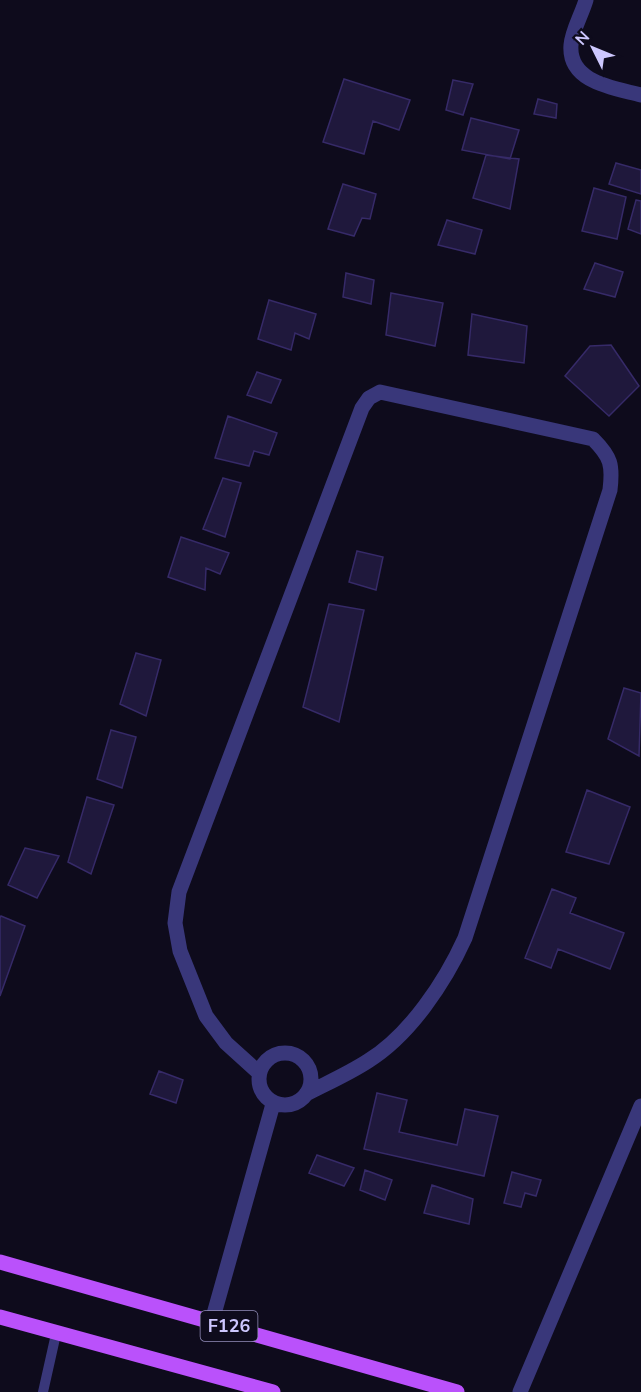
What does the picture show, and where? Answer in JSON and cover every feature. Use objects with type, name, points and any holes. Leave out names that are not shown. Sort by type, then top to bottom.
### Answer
[{"type":"main road","name":"F126","points":[[0,1262],[457,1392]]},
{"type":"main road","points":[[0,1317],[273,1392]]},
{"type":"street","points":[[586,0],[571,45],[576,67],[590,81],[641,95]]},
{"type":"street","points":[[380,392],[593,439],[605,451],[613,469],[610,490],[465,938],[449,974],[412,1022],[370,1060],[306,1094],[291,1105],[273,1104],[261,1090],[258,1072],[226,1043],[206,1016],[180,951],[176,923],[179,892],[362,408],[369,398],[380,392]]},
{"type":"street","points":[[258,1072],[270,1057],[288,1053],[296,1055],[309,1068],[310,1086],[306,1094]]},
{"type":"street","points":[[212,1321],[273,1104]]},
{"type":"street","points":[[520,1392],[641,1106]]},
{"type":"lane","points":[[43,1392],[56,1334]]},
{"type":"building","points":[[344,79],[410,100],[399,130],[373,121],[364,154],[323,142]]},
{"type":"building","points":[[453,80],[473,84],[463,115],[446,110]]},
{"type":"building","points":[[538,99],[557,104],[556,118],[534,114]]},
{"type":"building","points":[[471,118],[519,130],[510,159],[462,150]]},
{"type":"building","points":[[486,155],[519,159],[510,209],[473,198]]},
{"type":"building","points":[[616,163],[641,170],[641,194],[609,184]]},
{"type":"building","points":[[343,184],[376,194],[370,219],[362,218],[354,236],[328,229]]},
{"type":"building","points":[[594,188],[626,197],[617,239],[582,231]]},
{"type":"building","points":[[636,200],[641,201],[641,234],[628,229]]},
{"type":"building","points":[[447,220],[482,230],[475,254],[438,245]]},
{"type":"building","points":[[595,263],[623,272],[615,297],[584,289]]},
{"type":"building","points":[[346,273],[374,280],[371,304],[343,297]]},
{"type":"building","points":[[391,293],[443,303],[435,346],[386,335]]},
{"type":"building","points":[[269,300],[316,314],[309,339],[295,333],[291,350],[258,339]]},
{"type":"building","points":[[472,314],[527,326],[524,363],[468,355]]},
{"type":"building","points":[[611,345],[639,386],[609,416],[565,376],[590,346]]},
{"type":"building","points":[[257,372],[281,380],[271,403],[247,395]]},
{"type":"building","points":[[228,416],[277,433],[269,455],[254,451],[249,466],[215,458]]},
{"type":"building","points":[[223,478],[241,483],[225,537],[203,529]]},
{"type":"building","points":[[181,537],[229,553],[220,574],[206,568],[205,590],[168,577]]},
{"type":"building","points":[[357,551],[383,557],[376,590],[349,582]]},
{"type":"building","points":[[329,604],[364,610],[339,722],[303,707]]},
{"type":"building","points":[[136,653],[161,660],[146,716],[120,704]]},
{"type":"building","points":[[624,688],[641,693],[639,756],[608,739]]},
{"type":"building","points":[[111,730],[136,737],[122,788],[97,779]]},
{"type":"building","points":[[587,790],[630,807],[609,864],[566,852]]},
{"type":"building","points":[[87,797],[114,805],[91,874],[68,862]]},
{"type":"building","points":[[25,848],[59,856],[37,898],[8,885]]},
{"type":"building","points":[[552,889],[576,898],[570,913],[624,933],[610,969],[558,949],[551,968],[525,958]]},
{"type":"building","points":[[1,916],[25,926],[0,996],[0,918]]},
{"type":"building","points":[[159,1071],[183,1080],[176,1103],[150,1094]]},
{"type":"building","points":[[377,1093],[407,1100],[399,1132],[457,1145],[465,1109],[498,1116],[484,1176],[364,1149]]},
{"type":"building","points":[[317,1155],[354,1168],[344,1186],[309,1173]]},
{"type":"building","points":[[365,1170],[392,1180],[385,1200],[360,1190]]},
{"type":"building","points":[[512,1172],[541,1180],[536,1196],[525,1193],[521,1207],[504,1203]]},
{"type":"building","points":[[432,1185],[473,1199],[469,1224],[424,1213]]}]
